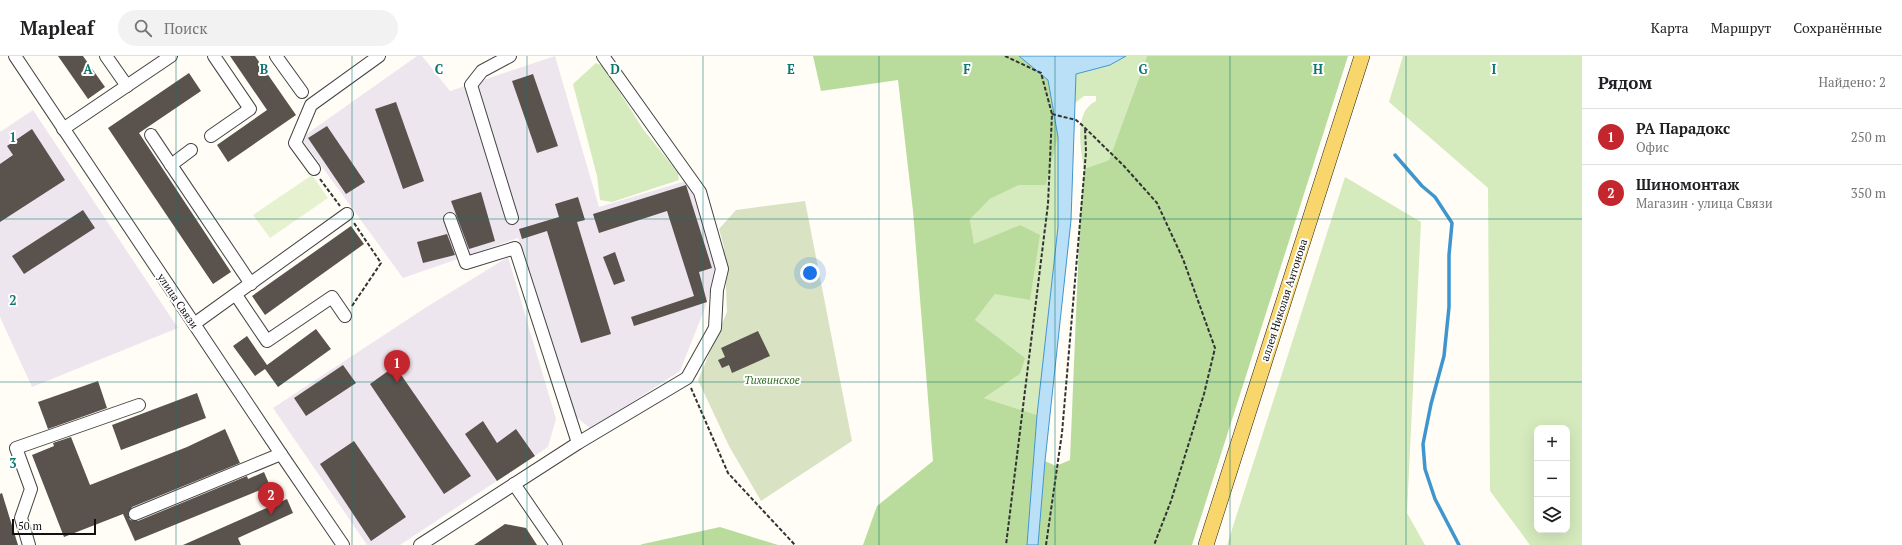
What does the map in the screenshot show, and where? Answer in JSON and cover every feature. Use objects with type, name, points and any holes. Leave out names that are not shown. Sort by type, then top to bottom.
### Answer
[{"type":"main road","name":"аллея Николая Антонова","points":[[1206,545],[1362,56]]},
{"type":"street","name":"улица Связи","points":[[15,56],[343,545]]},
{"type":"street","points":[[106,56],[126,86]]},
{"type":"street","points":[[64,128],[170,56]]},
{"type":"street","points":[[210,136],[250,109],[214,56]]},
{"type":"street","points":[[276,56],[307,99]]},
{"type":"street","points":[[314,170],[296,143],[307,99],[379,56]]},
{"type":"street","points":[[510,56],[482,72],[471,86],[512,218]]},
{"type":"street","points":[[420,545],[578,443],[687,378],[714,328],[717,290],[722,269],[700,192],[603,56]]},
{"type":"street","points":[[151,135],[251,284]]},
{"type":"street","points":[[171,165],[191,150]]},
{"type":"street","points":[[194,324],[347,214]]},
{"type":"street","points":[[450,219],[466,263],[515,248],[578,443]]},
{"type":"street","points":[[236,294],[267,341],[332,297],[345,316]]},
{"type":"street","points":[[29,545],[22,518],[31,489],[16,448],[139,405]]},
{"type":"street","points":[[135,514],[281,454]]},
{"type":"street","points":[[514,484],[556,545]]},
{"type":"path","points":[[1005,56],[1041,73],[1052,114],[1048,204],[1006,545]]},
{"type":"path","points":[[1052,114],[1076,120],[1124,166],[1157,203],[1183,259],[1215,348],[1204,394],[1171,501],[1154,545]]},
{"type":"path","points":[[1046,545],[1062,433],[1086,152],[1085,128]]},
{"type":"path","points":[[314,170],[381,263],[345,316]]},
{"type":"path","points":[[687,378],[728,473],[795,545]]},
{"type":"shaded area","points":[[417,56],[422,56],[450,91],[555,56],[599,207],[689,180],[716,273],[705,308],[680,371],[591,429],[574,415],[518,238],[403,278],[301,138]]},
{"type":"shaded area","points":[[33,110],[178,328],[32,387],[0,317],[0,132]]},
{"type":"shaded area","points":[[508,257],[556,419],[548,447],[400,545],[367,545],[273,408],[425,308]]},
{"type":"green space","points":[[813,56],[1019,56],[1048,80],[1058,137],[1046,185],[1019,185],[990,199],[970,219],[974,244],[1020,225],[1040,235],[1030,300],[995,294],[975,320],[1025,358],[1020,374],[984,398],[1037,415],[1027,545],[863,545],[877,506],[933,461],[913,211],[898,80],[821,91]]},
{"type":"green space","points":[[1126,56],[1147,56],[1109,160],[1084,169],[1080,141],[1081,122],[1084,113],[1089,106],[1096,101],[1096,96],[1084,96],[1075,103],[1076,74],[1110,65]]},
{"type":"green space","points":[[1147,56],[1348,56],[1192,545],[1038,545],[1045,461],[1056,466],[1070,460],[1080,218],[1084,169],[1109,160]]},
{"type":"green space","points":[[1403,56],[1582,56],[1582,545],[1530,545],[1490,491],[1488,188],[1389,102]]},
{"type":"green space","points":[[596,63],[603,66],[643,129],[678,173],[679,180],[612,202],[600,200],[597,176],[573,84]]},
{"type":"green space","points":[[1058,137],[1058,227],[1037,415],[984,398],[1020,374],[975,320],[995,294],[1020,225],[974,245],[970,218],[990,199],[1019,185],[1046,185]]},
{"type":"green space","points":[[312,175],[328,198],[270,238],[253,215]]},
{"type":"green space","points":[[1345,177],[1421,222],[1407,513],[1425,545],[1227,545]]},
{"type":"green space","name":"Тихвинское","points":[[805,201],[852,441],[761,501],[729,446],[698,380],[727,312],[724,247],[719,229],[736,210]]},
{"type":"green space","points":[[720,527],[778,545],[640,545],[643,544]]},
{"type":"water","points":[[1019,56],[1126,56],[1110,65],[1076,74],[1071,220],[1045,461],[1038,545],[1027,545],[1037,415],[1058,227],[1058,137],[1048,80]]},
{"type":"building","points":[[58,56],[83,56],[105,87],[88,99]]},
{"type":"building","points":[[230,56],[255,56],[296,115],[228,162],[217,145],[267,110]]},
{"type":"building","points":[[189,73],[201,91],[139,133],[231,272],[213,284],[108,128]]},
{"type":"building","points":[[533,74],[558,146],[537,153],[512,81]]},
{"type":"building","points":[[396,102],[424,181],[403,189],[375,109]]},
{"type":"building","points":[[327,126],[365,182],[346,194],[308,138]]},
{"type":"building","points":[[32,129],[65,180],[0,222],[0,164],[13,155],[7,146]]},
{"type":"building","points":[[686,185],[712,268],[699,272],[707,302],[634,326],[631,317],[694,296],[667,211],[599,233],[593,214]]},
{"type":"building","points":[[481,192],[495,241],[469,249],[451,201]]},
{"type":"building","points":[[578,197],[585,220],[577,222],[611,334],[581,343],[547,231],[522,239],[519,229],[559,217],[555,204]]},
{"type":"building","points":[[83,210],[95,228],[24,274],[12,256]]},
{"type":"building","points":[[351,226],[364,244],[265,315],[252,296]]},
{"type":"building","points":[[447,234],[455,255],[423,263],[417,242]]},
{"type":"building","points":[[615,252],[625,281],[614,285],[603,257]]},
{"type":"building","points":[[316,329],[331,349],[278,387],[265,369],[255,376],[233,346],[247,336],[267,365]]},
{"type":"building","points":[[758,331],[770,356],[732,373],[729,365],[722,368],[718,360],[725,357],[721,348]]},
{"type":"building","points":[[343,365],[356,383],[306,416],[294,398]]},
{"type":"building","points":[[395,366],[471,476],[444,494],[370,384]]},
{"type":"building","points":[[98,381],[107,408],[48,429],[38,402]]},
{"type":"building","points":[[197,393],[206,418],[121,450],[112,425]]},
{"type":"building","points":[[483,421],[497,443],[516,429],[535,456],[497,481],[465,434]]},
{"type":"building","points":[[225,429],[240,463],[132,507],[128,513],[130,520],[138,521],[247,476],[248,479],[264,472],[270,486],[135,541],[123,514],[64,537],[32,455],[54,446],[53,443],[71,437],[90,485],[187,447]]},
{"type":"building","points":[[354,441],[406,517],[371,541],[320,464]]},
{"type":"building","points":[[2,493],[18,545],[0,545],[0,494]]},
{"type":"building","points":[[287,499],[293,513],[238,538],[241,545],[183,545]]},
{"type":"building","points":[[505,524],[526,528],[537,545],[474,545]]},
{"type":"waterway","points":[[1395,155],[1422,186],[1435,197],[1452,223],[1449,255],[1449,307],[1444,356],[1431,404],[1423,444],[1425,469],[1435,499],[1459,545]]},
{"type":"place","name":"РА Парадокс","points":[[397,383]]},
{"type":"place","name":"Шиномонтаж","points":[[271,515]]}]
